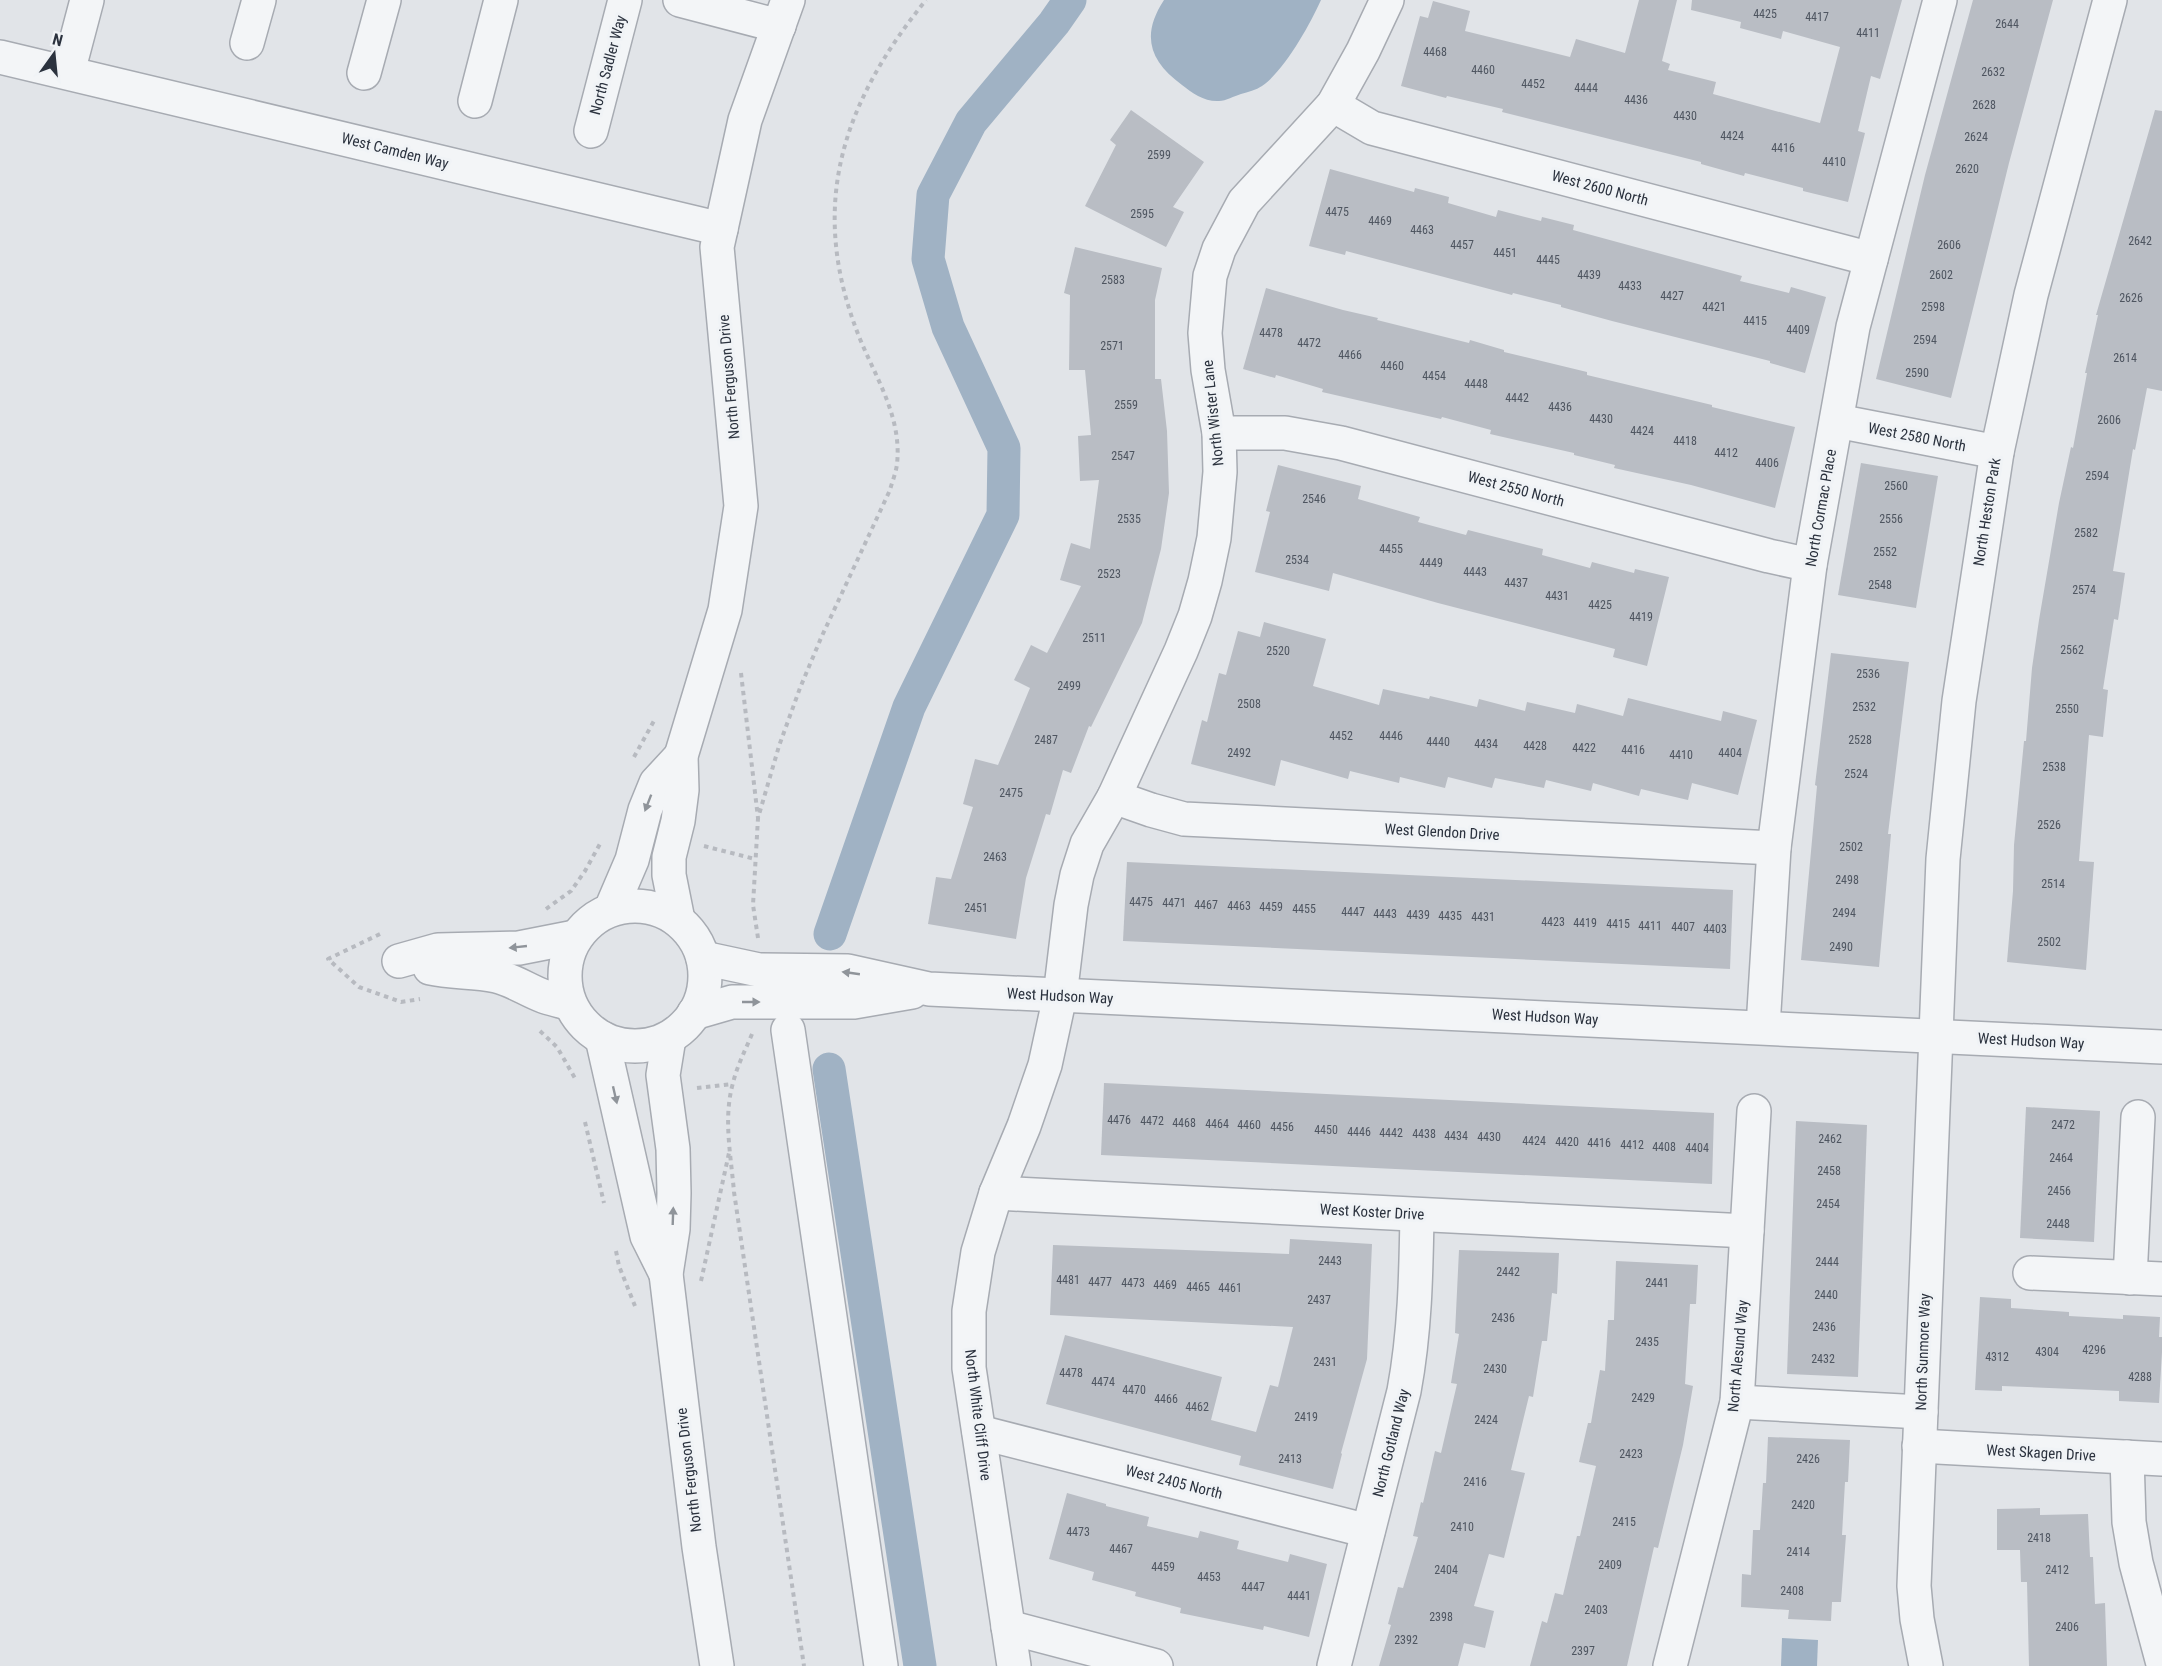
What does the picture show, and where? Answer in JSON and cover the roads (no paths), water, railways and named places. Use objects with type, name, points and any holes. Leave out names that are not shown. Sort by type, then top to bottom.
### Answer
[{"type":"street","points":[[68,72],[87,0]]},
{"type":"street","points":[[247,43],[259,0]]},
{"type":"street","points":[[364,73],[384,0]]},
{"type":"street","points":[[475,101],[501,0]]},
{"type":"street","name":"North Sadler Way","points":[[591,131],[625,0]]},
{"type":"street","points":[[680,0],[783,13]]},
{"type":"street","name":"North Wister Lane","points":[[1060,996],[1077,875],[1088,844],[1114,797],[1181,651],[1195,616],[1214,538],[1220,472],[1219,433],[1208,370],[1205,333],[1209,276],[1244,202],[1333,105],[1363,51],[1387,0]]},
{"type":"street","name":"North Cormac Place","points":[[1763,1027],[1774,848],[1810,565],[1854,327],[1940,0]]},
{"type":"street","name":"North Heston Park","points":[[1935,1036],[1943,859],[1957,713],[1997,452],[2031,295],[2110,0]]},
{"type":"street","name":"North Ferguson Drive","points":[[678,920],[669,875],[669,857],[678,821],[682,790],[681,756],[725,610],[741,506],[717,247],[745,120],[783,13]]},
{"type":"street","name":"West Camden Way","points":[[0,57],[721,229]]},
{"type":"street","name":"West 2600 North","points":[[1333,105],[1372,128],[1871,259]]},
{"type":"street","name":"West 2580 North","points":[[1837,421],[1997,452]]},
{"type":"street","name":"West 2550 North","points":[[1219,433],[1286,433],[1341,443],[1768,556],[1810,565]]},
{"type":"street","name":"North Ferguson Drive","points":[[612,909],[632,860],[645,810],[656,783],[681,756]]},
{"type":"street","name":"West Glendon Drive","points":[[1114,797],[1184,819],[1774,848]]},
{"type":"street","points":[[634,905],[658,908],[678,920],[694,937],[704,958],[705,981],[700,1004],[687,1023],[669,1038],[647,1045],[624,1045],[602,1038],[583,1024],[570,1004],[564,981],[566,959],[575,937],[591,920],[612,909],[634,905]]},
{"type":"street","points":[[570,1004],[542,996],[520,984],[497,976],[443,970],[399,961],[438,950],[519,948],[575,937]]},
{"type":"street","name":"West Hudson Way","points":[[704,958],[759,970],[848,971],[929,989],[2162,1047]]},
{"type":"street","name":"West Hudson Way","points":[[694,1013],[732,1002],[854,1002],[929,989]]},
{"type":"street","name":"North White Cliff Drive","points":[[1014,1666],[969,1368],[969,1311],[978,1252],[996,1193],[1024,1126],[1045,1065],[1060,996]]},
{"type":"street","points":[[788,1030],[881,1666]]},
{"type":"street","name":"North Sunmore Way","points":[[1926,1666],[1917,1619],[1914,1586],[1935,1036]]},
{"type":"street","name":"North Ferguson Drive","points":[[602,1038],[647,1236],[666,1274]]},
{"type":"street","name":"North Ferguson Drive","points":[[669,1038],[663,1075],[673,1149],[674,1193],[673,1229],[666,1274],[699,1547],[717,1666]]},
{"type":"street","name":"North Alesund Way","points":[[1670,1666],[1737,1402],[1754,1111]]},
{"type":"street","points":[[2030,1273],[2146,1278],[2138,1117]]},
{"type":"street","name":"West Koster Drive","points":[[996,1193],[1747,1231]]},
{"type":"street","name":"North Gotland Way","points":[[1334,1666],[1404,1391],[1412,1351],[1417,1215]]},
{"type":"street","points":[[1737,1402],[1921,1412]]},
{"type":"street","name":"West 2405 North","points":[[979,1432],[1368,1531]]},
{"type":"street","name":"West Skagen Drive","points":[[1920,1446],[2162,1459]]},
{"type":"street","points":[[2127,1457],[2128,1522],[2136,1563],[2162,1660]]},
{"type":"street","points":[[1008,1627],[1156,1666]]},
{"type":"water","points":[[1164,0],[1321,0],[1296,47],[1271,79],[1257,89],[1214,101],[1190,91],[1162,67],[1156,57],[1152,47],[1152,25]]},
{"type":"water","points":[[1782,1638],[1818,1640],[1817,1666],[1781,1666]]},
{"type":"waterway","points":[[830,934],[909,707],[1003,515],[1004,448],[948,327],[928,259],[933,195],[971,122],[1054,23],[1070,0]]},
{"type":"waterway","points":[[829,1069],[920,1666]]}]
